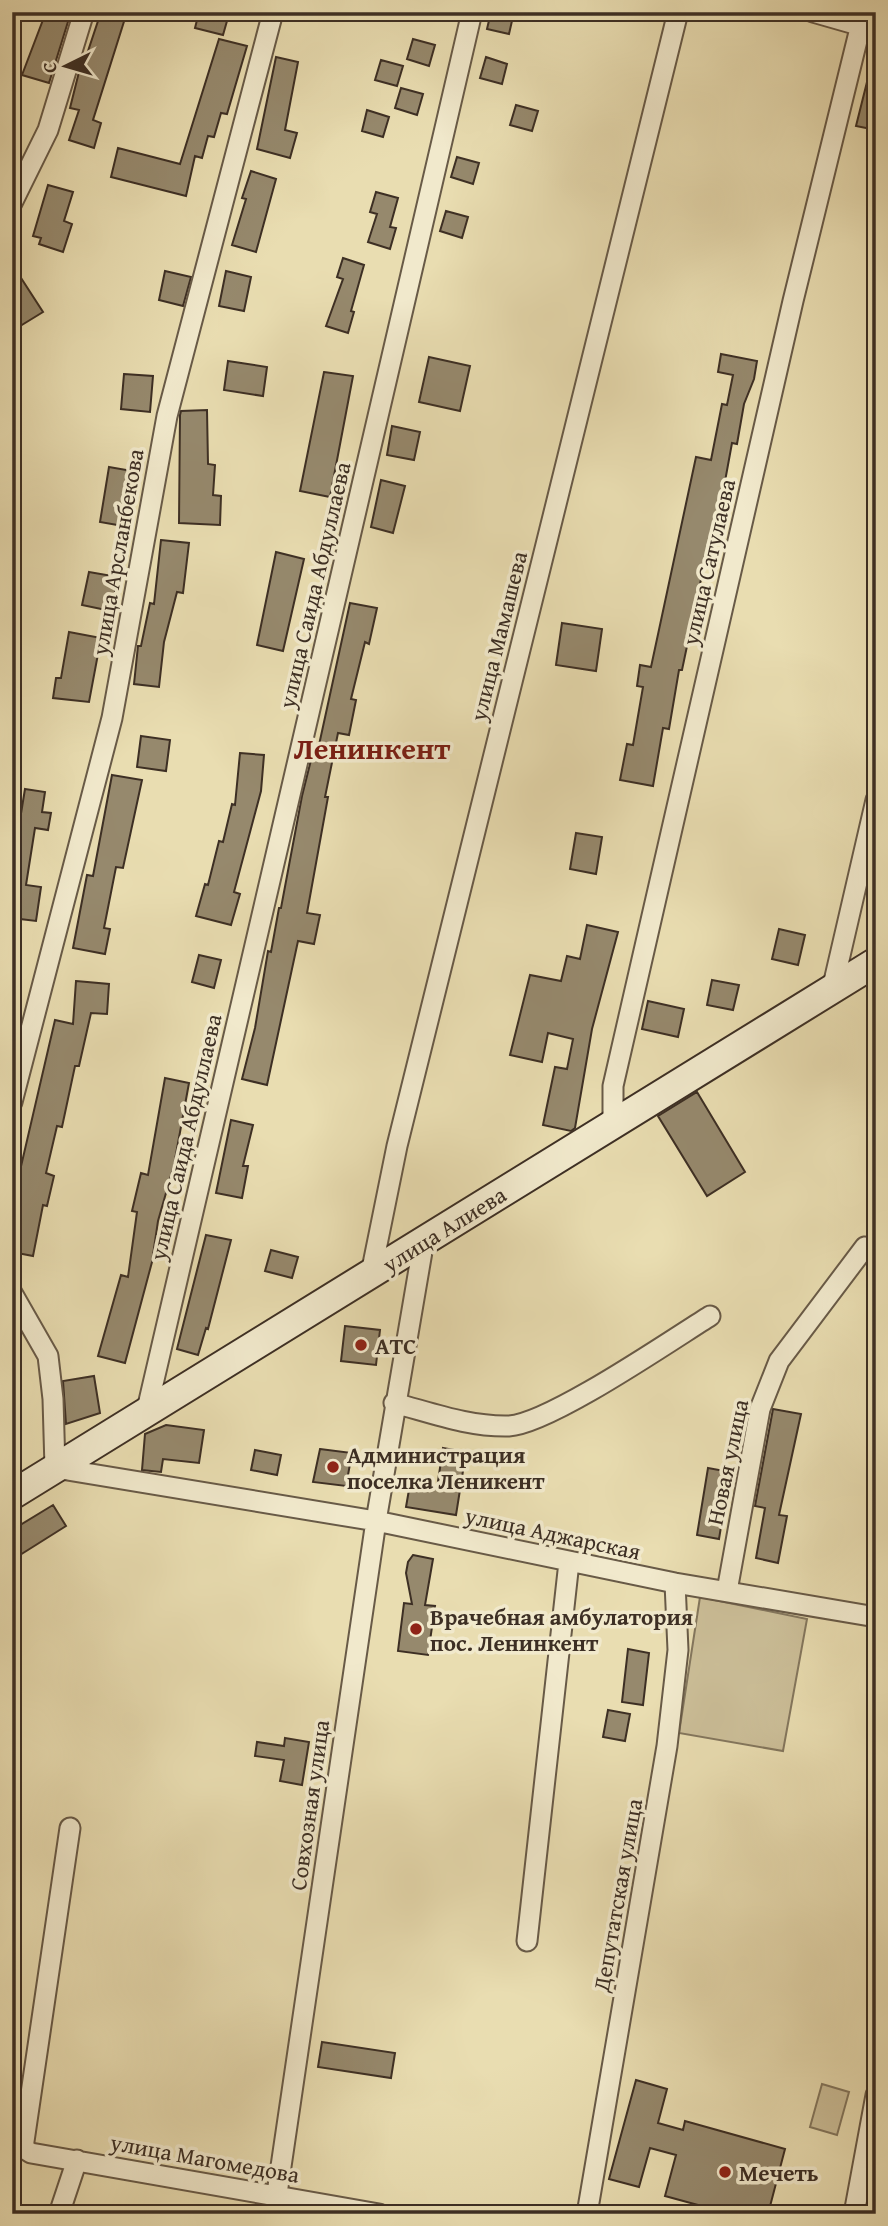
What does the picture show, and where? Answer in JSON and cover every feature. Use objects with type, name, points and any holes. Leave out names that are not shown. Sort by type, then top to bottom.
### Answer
[{"type":"street","points":[[12,203],[18,177],[48,130],[84,12]]},
{"type":"street","name":"улица Арсланбекова","points":[[12,1102],[112,718],[167,416],[274,12]]},
{"type":"street","name":"улица Саида Абдуллаева","points":[[146,1414],[472,12]]},
{"type":"street","name":"улица Мамашева","points":[[371,1274],[397,1146],[678,12]]},
{"type":"street","points":[[813,12],[867,23]]},
{"type":"street","name":"улица Сатулаева","points":[[613,1126],[617,1073],[793,301],[867,23]]},
{"type":"street","points":[[832,990],[876,800]]},
{"type":"street","name":"улица Алиева","points":[[12,1495],[876,962]]},
{"type":"street","name":"Совхозная улица","points":[[275,2204],[394,1403],[424,1240]]},
{"type":"street","name":"Новая улица","points":[[727,1591],[760,1409],[779,1361],[865,1247]]},
{"type":"street","points":[[12,1293],[48,1356],[53,1399],[55,1468]]},
{"type":"street","points":[[394,1403],[474,1425],[513,1426],[562,1406],[710,1316]]},
{"type":"street","name":"улица Аджарская","points":[[55,1468],[376,1521],[675,1583],[876,1617]]},
{"type":"street","points":[[527,1941],[569,1562]]},
{"type":"street","name":"Депутатская улица","points":[[587,2214],[667,1746],[678,1650],[675,1583]]},
{"type":"street","name":"улица Магомедова","points":[[70,1828],[23,2148],[31,2154],[77,2161],[275,2204],[379,2214]]},
{"type":"street","points":[[854,2214],[876,2095]]},
{"type":"street","points":[[59,2214],[77,2161]]},
{"type":"shaded area","points":[[700,1597],[807,1619],[783,1751],[679,1733]]},
{"type":"shaded area","points":[[822,2084],[849,2092],[837,2135],[810,2127]]},
{"type":"building","points":[[46,12],[71,12],[49,83],[22,75]]},
{"type":"building","points":[[101,12],[127,12],[93,120],[101,123],[94,148],[69,140],[79,110],[70,108],[82,60],[88,51]]},
{"type":"building","points":[[199,12],[229,14],[223,35],[195,28]]},
{"type":"building","points":[[491,12],[514,12],[509,34],[487,29]]},
{"type":"building","points":[[219,39],[247,46],[227,114],[221,113],[214,137],[208,136],[202,158],[195,156],[186,196],[111,177],[118,148],[180,164]]},
{"type":"building","points":[[413,39],[435,45],[429,66],[407,59]]},
{"type":"building","points":[[276,57],[298,62],[285,130],[297,133],[290,158],[257,149]]},
{"type":"building","points":[[486,57],[507,64],[502,84],[480,78]]},
{"type":"building","points":[[381,60],[403,66],[397,86],[375,80]]},
{"type":"building","points":[[871,66],[876,66],[876,130],[856,126]]},
{"type":"building","points":[[401,88],[423,94],[417,115],[395,108]]},
{"type":"building","points":[[516,105],[538,111],[532,131],[510,125]]},
{"type":"building","points":[[367,110],[389,117],[383,137],[362,131]]},
{"type":"building","points":[[457,157],[479,163],[473,184],[451,177]]},
{"type":"building","points":[[251,171],[276,179],[256,252],[232,245],[246,199],[242,198]]},
{"type":"building","points":[[48,185],[73,192],[64,221],[72,224],[63,252],[39,244],[41,238],[33,236]]},
{"type":"building","points":[[376,192],[398,198],[390,227],[396,228],[390,249],[368,242],[377,214],[370,212]]},
{"type":"building","points":[[446,211],[468,217],[462,238],[440,231]]},
{"type":"building","points":[[343,258],[364,265],[351,311],[354,312],[348,333],[326,326],[343,279],[337,277]]},
{"type":"building","points":[[12,264],[43,312],[12,331]]},
{"type":"building","points":[[165,271],[191,277],[183,306],[159,300]]},
{"type":"building","points":[[226,271],[251,277],[244,311],[219,306]]},
{"type":"building","points":[[721,354],[757,361],[754,379],[744,404],[737,444],[732,443],[713,547],[708,546],[682,670],[679,670],[669,729],[663,728],[653,786],[620,780],[627,744],[633,745],[643,687],[637,686],[640,665],[651,667],[696,457],[711,460],[722,404],[727,405],[733,375],[718,372]]},
{"type":"building","points":[[429,357],[470,366],[460,411],[419,402]]},
{"type":"building","points":[[228,361],[267,367],[263,396],[224,390]]},
{"type":"building","points":[[324,372],[353,376],[330,497],[300,491]]},
{"type":"building","points":[[124,374],[153,376],[150,412],[121,409]]},
{"type":"building","points":[[207,410],[208,464],[215,465],[213,495],[221,496],[220,525],[179,523],[180,415],[181,411]]},
{"type":"building","points":[[392,426],[420,432],[414,460],[387,455]]},
{"type":"building","points":[[109,467],[138,472],[129,527],[100,522]]},
{"type":"building","points":[[381,480],[405,486],[393,533],[371,527]]},
{"type":"building","points":[[161,540],[189,543],[183,593],[177,592],[164,642],[159,687],[134,684],[138,646],[141,646],[150,603],[154,604]]},
{"type":"building","points":[[276,552],[304,559],[283,651],[257,645]]},
{"type":"building","points":[[89,572],[118,577],[111,611],[82,605]]},
{"type":"building","points":[[350,603],[377,608],[369,644],[365,642],[351,699],[356,700],[349,735],[338,733],[325,797],[328,797],[307,913],[320,915],[314,944],[298,941],[267,1085],[242,1079],[255,1028],[268,951],[271,952],[281,908],[302,796],[315,744],[319,745]]},
{"type":"building","points":[[562,623],[602,629],[596,671],[556,665]]},
{"type":"building","points":[[69,632],[101,638],[89,702],[53,698],[56,678],[61,678]]},
{"type":"building","points":[[141,736],[170,740],[166,771],[137,767]]},
{"type":"building","points":[[240,753],[264,755],[261,791],[234,892],[240,894],[231,925],[196,916],[205,884],[208,885],[219,841],[223,842],[232,804],[235,805]]},
{"type":"building","points":[[112,775],[142,780],[123,868],[116,867],[104,928],[110,929],[105,954],[73,948],[87,875],[93,876]]},
{"type":"building","points":[[25,789],[45,792],[42,812],[51,813],[48,830],[35,828],[26,885],[41,887],[36,921],[12,918],[12,837],[17,838]]},
{"type":"building","points":[[576,833],[602,837],[596,874],[570,869]]},
{"type":"building","points":[[587,925],[618,932],[592,1029],[575,1128],[571,1131],[543,1125],[555,1067],[567,1069],[573,1039],[548,1033],[542,1062],[510,1055],[530,975],[561,981],[567,956],[580,959]]},
{"type":"building","points":[[779,929],[805,935],[798,965],[772,959]]},
{"type":"building","points":[[199,955],[221,960],[214,988],[192,982]]},
{"type":"building","points":[[712,980],[739,985],[733,1010],[707,1005]]},
{"type":"building","points":[[76,981],[109,984],[107,1014],[91,1013],[79,1066],[75,1066],[62,1127],[57,1126],[46,1173],[54,1176],[47,1206],[43,1205],[33,1256],[12,1252],[12,1205],[55,1020],[73,1024]]},
{"type":"building","points":[[648,1001],[684,1009],[678,1037],[642,1029]]},
{"type":"building","points":[[165,1078],[189,1083],[174,1165],[158,1221],[152,1262],[125,1363],[98,1356],[121,1275],[128,1277],[137,1212],[132,1211],[141,1173],[148,1175]]},
{"type":"building","points":[[697,1092],[745,1172],[707,1196],[658,1116]]},
{"type":"building","points":[[231,1120],[253,1125],[243,1166],[248,1166],[242,1198],[216,1193]]},
{"type":"building","points":[[206,1235],[231,1240],[208,1329],[206,1328],[198,1355],[177,1349]]},
{"type":"building","points":[[271,1250],[298,1257],[292,1278],[265,1271]]},
{"type":"building","name":"АТС","points":[[345,1326],[380,1330],[376,1365],[341,1361]]},
{"type":"building","points":[[94,1376],[100,1413],[66,1424],[63,1381]]},
{"type":"building","points":[[773,1409],[801,1414],[779,1515],[787,1516],[778,1563],[756,1558],[765,1508],[755,1506]]},
{"type":"building","points":[[166,1425],[204,1430],[199,1463],[163,1459],[161,1472],[142,1470],[145,1434]]},
{"type":"building","points":[[443,1448],[466,1452],[456,1515],[406,1507],[410,1484],[437,1488]]},
{"type":"building","name":"Администрация поселка Леникент","points":[[320,1449],[352,1453],[346,1486],[313,1482]]},
{"type":"building","points":[[255,1450],[281,1455],[277,1475],[251,1470]]},
{"type":"building","points":[[708,1468],[730,1472],[719,1539],[697,1535]]},
{"type":"building","points":[[53,1505],[66,1526],[12,1560],[12,1530]]},
{"type":"building","name":"Врачебная амбулатория пос. Ленинкент","points":[[413,1555],[433,1559],[425,1605],[435,1606],[428,1655],[398,1651],[404,1603],[412,1604],[406,1573],[408,1562]]},
{"type":"building","points":[[628,1649],[649,1653],[643,1705],[622,1702]]},
{"type":"building","points":[[608,1710],[630,1714],[625,1741],[603,1737]]},
{"type":"building","points":[[285,1738],[309,1742],[302,1785],[280,1781],[284,1760],[255,1756],[257,1742],[284,1746]]},
{"type":"building","points":[[322,2042],[395,2053],[391,2078],[318,2067]]},
{"type":"building","name":"Мечеть","points":[[636,2080],[667,2089],[658,2123],[683,2130],[685,2121],[785,2149],[768,2214],[731,2214],[665,2196],[676,2155],[650,2148],[639,2187],[609,2179]]},
{"type":"place","name":"АТС","points":[[361,1345]]},
{"type":"place","name":"Администрация поселка Леникент","points":[[333,1467]]},
{"type":"place","name":"Врачебная амбулатория пос. Ленинкент","points":[[416,1629]]},
{"type":"place","name":"Мечеть","points":[[725,2172]]},
{"type":"district","name":"Ленинкент","points":[[372,748]]}]
